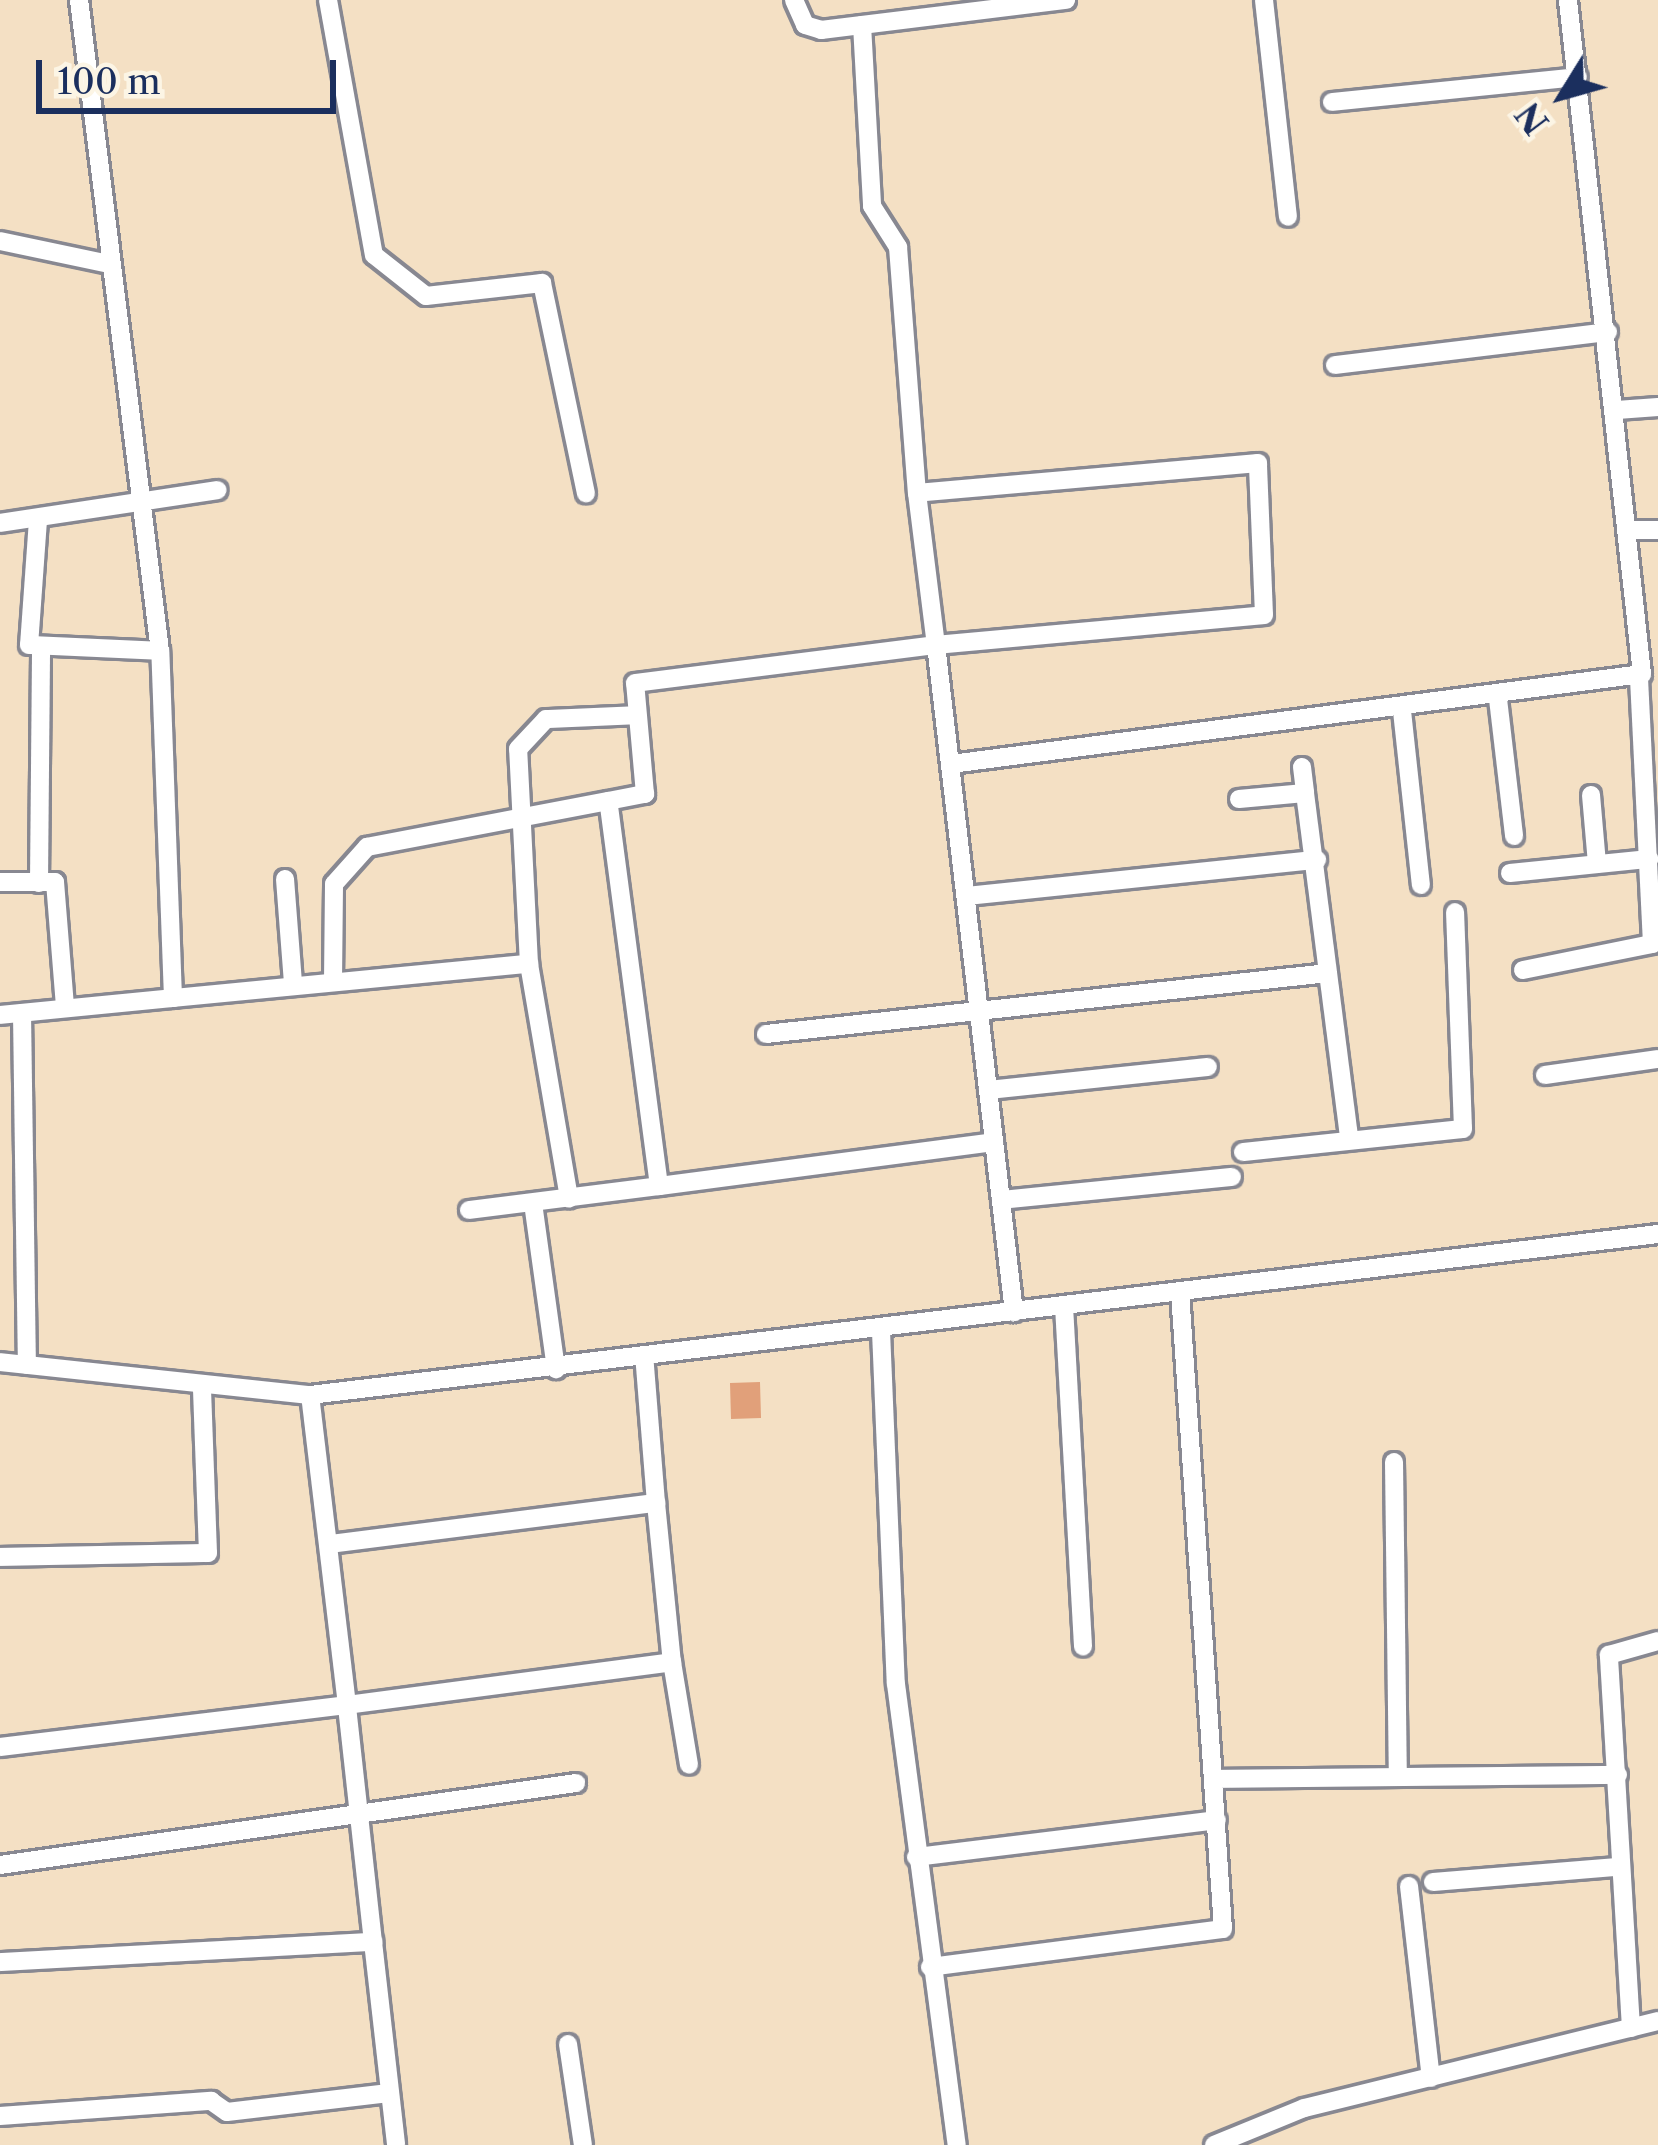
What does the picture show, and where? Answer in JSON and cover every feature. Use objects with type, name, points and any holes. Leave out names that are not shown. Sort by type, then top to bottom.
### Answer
[{"type":"street","points":[[79,0],[160,651],[173,998]]},
{"type":"street","points":[[328,0],[374,255],[426,296],[542,283],[586,493]]},
{"type":"street","points":[[794,0],[806,26],[862,25],[1066,0]]},
{"type":"street","points":[[1264,0],[1288,218]]},
{"type":"street","points":[[1523,970],[1648,949],[1649,859],[1631,530],[1568,0]]},
{"type":"street","points":[[862,25],[872,206],[898,247],[917,494],[1014,1312]]},
{"type":"street","points":[[1333,102],[1578,77]]},
{"type":"street","points":[[0,241],[109,264]]},
{"type":"street","points":[[1335,365],[1609,332]]},
{"type":"street","points":[[1618,410],[1658,406]]},
{"type":"street","points":[[334,981],[334,884],[367,847],[645,794],[635,683],[936,645],[1264,615],[1267,489],[1258,463],[917,494]]},
{"type":"street","points":[[0,523],[141,506],[218,490]]},
{"type":"street","points":[[38,520],[29,645],[160,651]]},
{"type":"street","points":[[1631,530],[1658,530]]},
{"type":"street","points":[[39,883],[41,646]]},
{"type":"street","points":[[951,764],[1498,699],[1639,677]]},
{"type":"street","points":[[1498,699],[1514,836]]},
{"type":"street","points":[[1402,711],[1421,885]]},
{"type":"street","points":[[568,1199],[529,964],[517,818],[518,749],[545,719],[637,716]]},
{"type":"street","points":[[1303,767],[1349,1138]]},
{"type":"street","points":[[1239,799],[1305,793]]},
{"type":"street","points":[[1591,795],[1597,864]]},
{"type":"street","points":[[608,801],[658,1186]]},
{"type":"street","points":[[1510,873],[1649,859]]},
{"type":"street","points":[[966,896],[1317,860]]},
{"type":"street","points":[[285,879],[293,983]]},
{"type":"street","points":[[0,882],[56,882],[64,1007]]},
{"type":"street","points":[[1243,1152],[1468,1124],[1455,912]]},
{"type":"street","points":[[0,1015],[293,983],[529,964]]},
{"type":"street","points":[[766,1034],[978,1005],[1328,973]]},
{"type":"street","points":[[22,1013],[27,1365]]},
{"type":"street","points":[[1545,1075],[1658,1059]]},
{"type":"street","points":[[988,1090],[1208,1067]]},
{"type":"street","points":[[469,1210],[994,1142]]},
{"type":"street","points":[[1001,1200],[1232,1177]]},
{"type":"street","points":[[533,1203],[556,1369]]},
{"type":"street","points":[[0,1362],[310,1395],[1658,1234]]},
{"type":"street","points":[[930,1967],[1223,1929],[1180,1291]]},
{"type":"street","points":[[1064,1306],[1083,1646]]},
{"type":"street","points":[[881,1330],[896,1684],[957,2145]]},
{"type":"street","points":[[644,1355],[672,1662],[689,1765]]},
{"type":"street","points":[[0,1557],[208,1552],[202,1386]]},
{"type":"street","points":[[310,1395],[396,2145]]},
{"type":"street","points":[[1394,1462],[1398,1774]]},
{"type":"street","points":[[330,1544],[656,1502]]},
{"type":"street","points":[[1631,2028],[1614,1868],[1618,1774],[1609,1655],[1658,1642]]},
{"type":"street","points":[[0,1747],[672,1662]]},
{"type":"street","points":[[1215,1779],[1618,1774]]},
{"type":"street","points":[[0,1864],[358,1821],[576,1784]]},
{"type":"street","points":[[916,1857],[1217,1820]]},
{"type":"street","points":[[1433,1882],[1614,1868]]},
{"type":"street","points":[[1409,1886],[1430,2078]]},
{"type":"street","points":[[0,1962],[373,1942]]},
{"type":"street","points":[[1224,2144],[1304,2108],[1658,2021]]},
{"type":"street","points":[[568,2044],[583,2145]]},
{"type":"street","points":[[0,2116],[212,2101],[227,2112],[389,2093]]},
{"type":"building","points":[[760,1382],[761,1418],[731,1419],[730,1383]]}]
